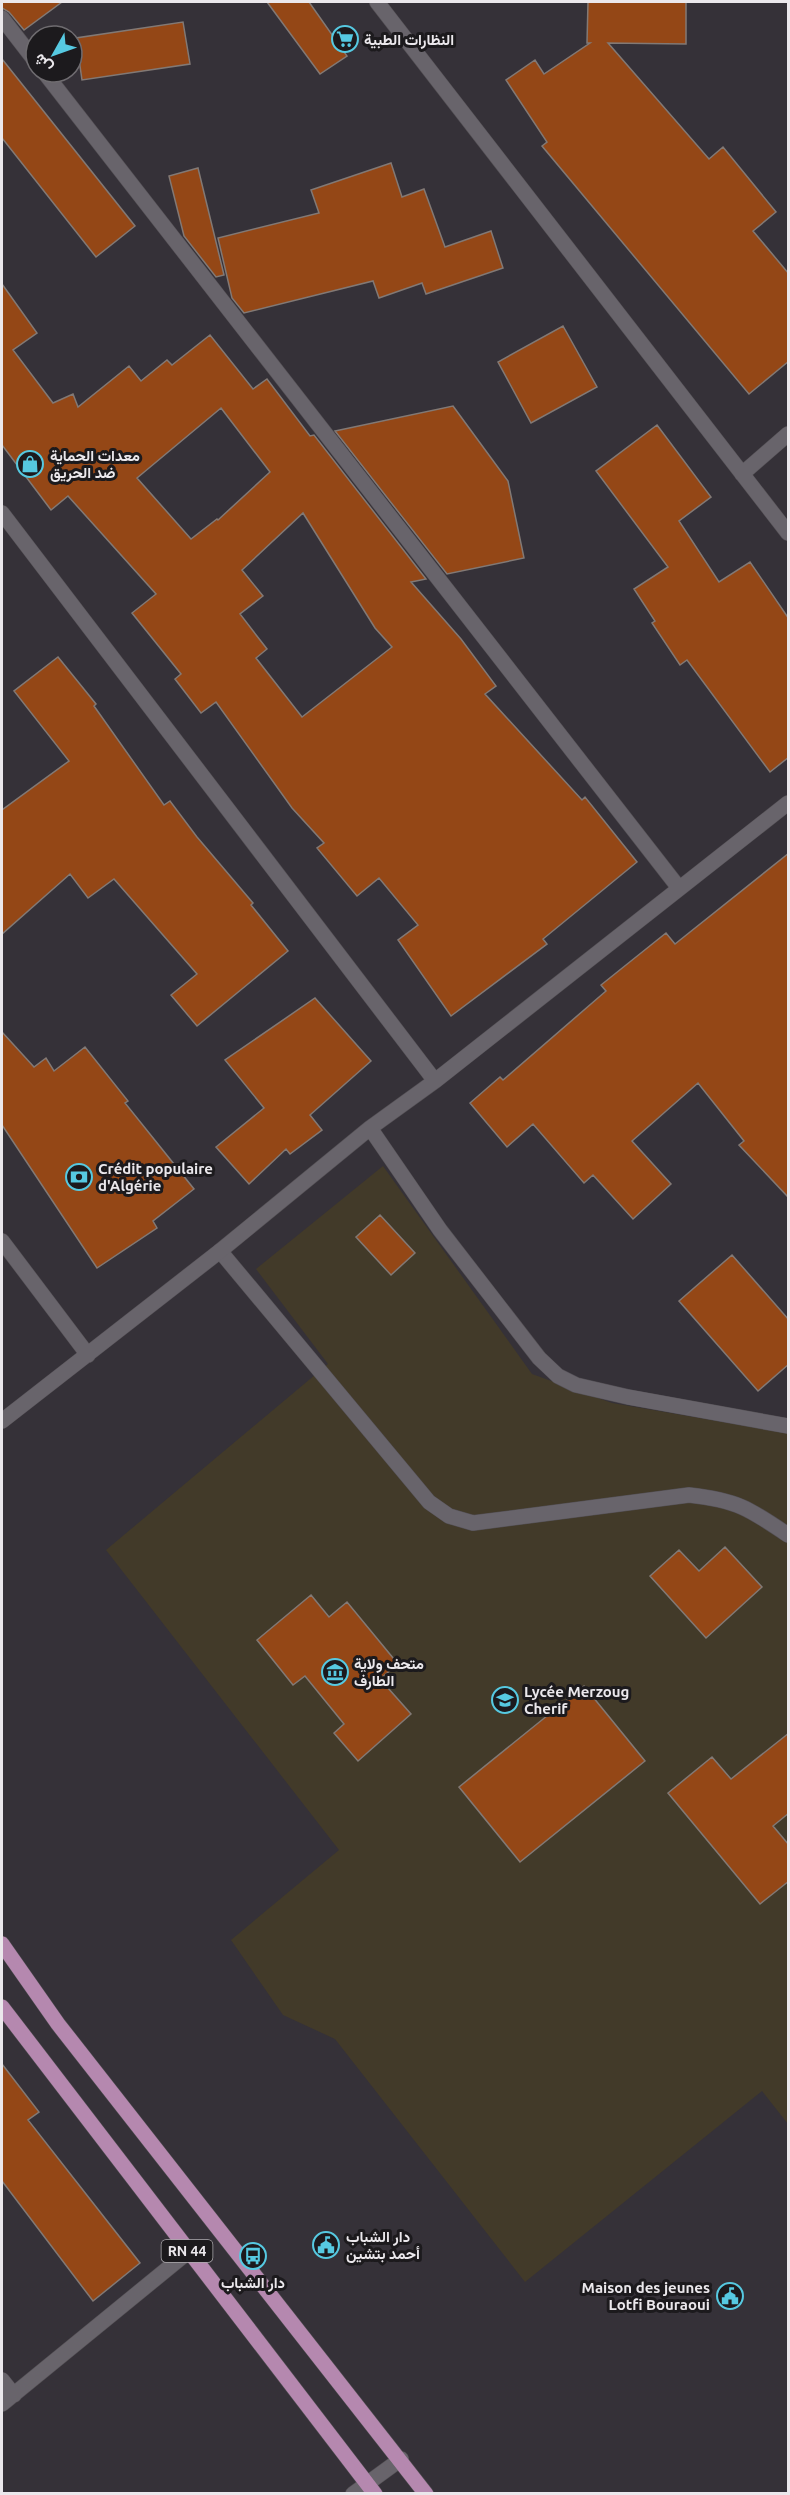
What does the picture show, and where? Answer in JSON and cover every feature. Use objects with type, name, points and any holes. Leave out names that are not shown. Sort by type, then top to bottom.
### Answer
[{"type":"main road","points":[[2,1944],[65,2033],[426,2493]]},
{"type":"main road","name":"RN 44","points":[[2,2007],[371,2488]]},
{"type":"street","points":[[377,2],[789,534]]},
{"type":"street","points":[[2,18],[24,46]]},
{"type":"street","points":[[53,84],[679,888]]},
{"type":"street","points":[[742,474],[789,434]]},
{"type":"street","points":[[2,513],[435,1081]]},
{"type":"street","points":[[2,1421],[219,1251],[370,1128],[435,1081],[789,802]]},
{"type":"street","points":[[370,1128],[440,1230],[539,1358],[558,1376],[576,1385],[628,1397],[789,1426]]},
{"type":"street","points":[[2,1241],[88,1355]]},
{"type":"street","points":[[219,1251],[429,1503],[449,1516],[473,1523],[689,1495],[720,1498],[747,1508],[789,1535]]},
{"type":"street","points":[[2,2380],[8,2400],[188,2252]]},
{"type":"street","points":[[353,2493],[371,2488],[401,2459]]},
{"type":"shaded area","name":"Lycée Merzoug Cherif","points":[[383,1166],[532,1374],[612,1403],[788,1433],[788,2124],[762,2091],[525,2282],[335,2039],[283,2015],[231,1940],[339,1850],[106,1550],[328,1364],[256,1269]]},
{"type":"building","points":[[2,2],[62,2],[32,24],[24,24],[24,30],[9,12],[2,8]]},
{"type":"building","points":[[267,2],[309,2],[347,56],[320,74]]},
{"type":"building","points":[[588,2],[686,2],[686,44],[608,43],[709,159],[723,147],[776,212],[753,231],[789,274],[789,361],[749,394],[542,146],[547,142],[506,80],[535,60],[544,74],[590,43],[587,43]]},
{"type":"building","points":[[183,22],[190,64],[84,80],[84,37]]},
{"type":"building","points":[[2,59],[135,226],[96,257],[2,138]]},
{"type":"building","points":[[391,163],[402,197],[424,189],[445,247],[491,231],[503,268],[426,294],[422,283],[379,298],[373,281],[244,313],[232,298],[218,238],[319,213],[311,190]]},
{"type":"building","points":[[198,168],[224,275],[216,277],[184,236],[169,176]]},
{"type":"building","points":[[2,284],[37,333],[13,350],[53,403],[73,394],[78,407],[129,366],[141,381],[167,360],[172,365],[210,335],[253,389],[267,379],[310,436],[314,435],[426,579],[411,582],[461,639],[496,686],[485,694],[582,800],[585,797],[637,862],[543,939],[547,944],[451,1016],[398,940],[418,925],[379,878],[357,896],[317,848],[324,843],[292,808],[216,702],[201,713],[175,679],[181,674],[132,613],[156,594],[68,496],[51,510],[2,445]],"holes":[[[221,408],[270,472],[218,520],[191,539],[137,478]],[[303,513],[375,628],[392,647],[302,717],[256,658],[267,649],[240,614],[263,596],[242,570]]]},
{"type":"building","points":[[563,326],[597,387],[531,423],[498,362]]},
{"type":"building","points":[[453,406],[508,481],[524,558],[447,574],[335,431]]},
{"type":"building","points":[[657,425],[711,497],[679,521],[719,582],[750,562],[789,619],[789,757],[770,772],[687,660],[680,665],[652,623],[655,621],[634,589],[668,567],[596,471]]},
{"type":"building","points":[[58,657],[96,704],[94,706],[164,805],[170,801],[253,903],[251,905],[288,951],[197,1026],[171,995],[197,974],[114,879],[88,898],[70,874],[2,934],[2,810],[69,761],[14,691]]},
{"type":"building","points":[[789,853],[789,1198],[739,1145],[744,1141],[698,1083],[632,1141],[671,1184],[633,1219],[593,1175],[584,1183],[533,1124],[507,1147],[470,1103],[500,1077],[503,1080],[606,991],[601,985],[666,933],[675,944]]},
{"type":"building","points":[[315,998],[371,1061],[310,1115],[322,1130],[290,1154],[286,1149],[249,1184],[216,1147],[264,1108],[225,1060]]},
{"type":"building","name":"Crédit populaire d'Algérie","points":[[2,1032],[34,1067],[46,1058],[54,1071],[85,1047],[128,1101],[125,1103],[194,1189],[153,1221],[157,1228],[97,1268],[2,1125]]},
{"type":"building","points":[[380,1215],[415,1253],[391,1275],[356,1237]]},
{"type":"building","points":[[732,1255],[789,1320],[789,1364],[758,1391],[679,1301]]},
{"type":"building","points":[[725,1547],[762,1587],[706,1638],[650,1576],[679,1550],[699,1571]]},
{"type":"building","points":[[311,1595],[329,1617],[347,1602],[398,1664],[380,1679],[411,1714],[358,1761],[334,1733],[344,1724],[305,1676],[293,1685],[257,1640]]},
{"type":"building","points":[[584,1686],[645,1761],[520,1862],[459,1787]]},
{"type":"building","points":[[789,1733],[789,1813],[773,1826],[789,1845],[789,1881],[760,1904],[668,1793],[712,1757],[731,1779]]},
{"type":"building","points":[[2,2064],[39,2112],[28,2120],[140,2263],[93,2301],[2,2181]]},
{"type":"place","name":"النظارات الطبية","points":[[345,39]]},
{"type":"place","name":"معدات الحماية ضد الحريق","points":[[30,464]]},
{"type":"place","name":"Crédit populaire d'Algérie","points":[[79,1177]]},
{"type":"place","name":"متحف ولاية الطارف","points":[[335,1672]]},
{"type":"place","name":"Lycée Merzoug Cherif","points":[[505,1700]]},
{"type":"place","name":"دار الشباب أحمد بتشين","points":[[326,2245]]},
{"type":"place","name":"دار الشباب","points":[[253,2256]]},
{"type":"place","name":"Maison des jeunes Lotfi Bouraoui","points":[[730,2296]]}]
